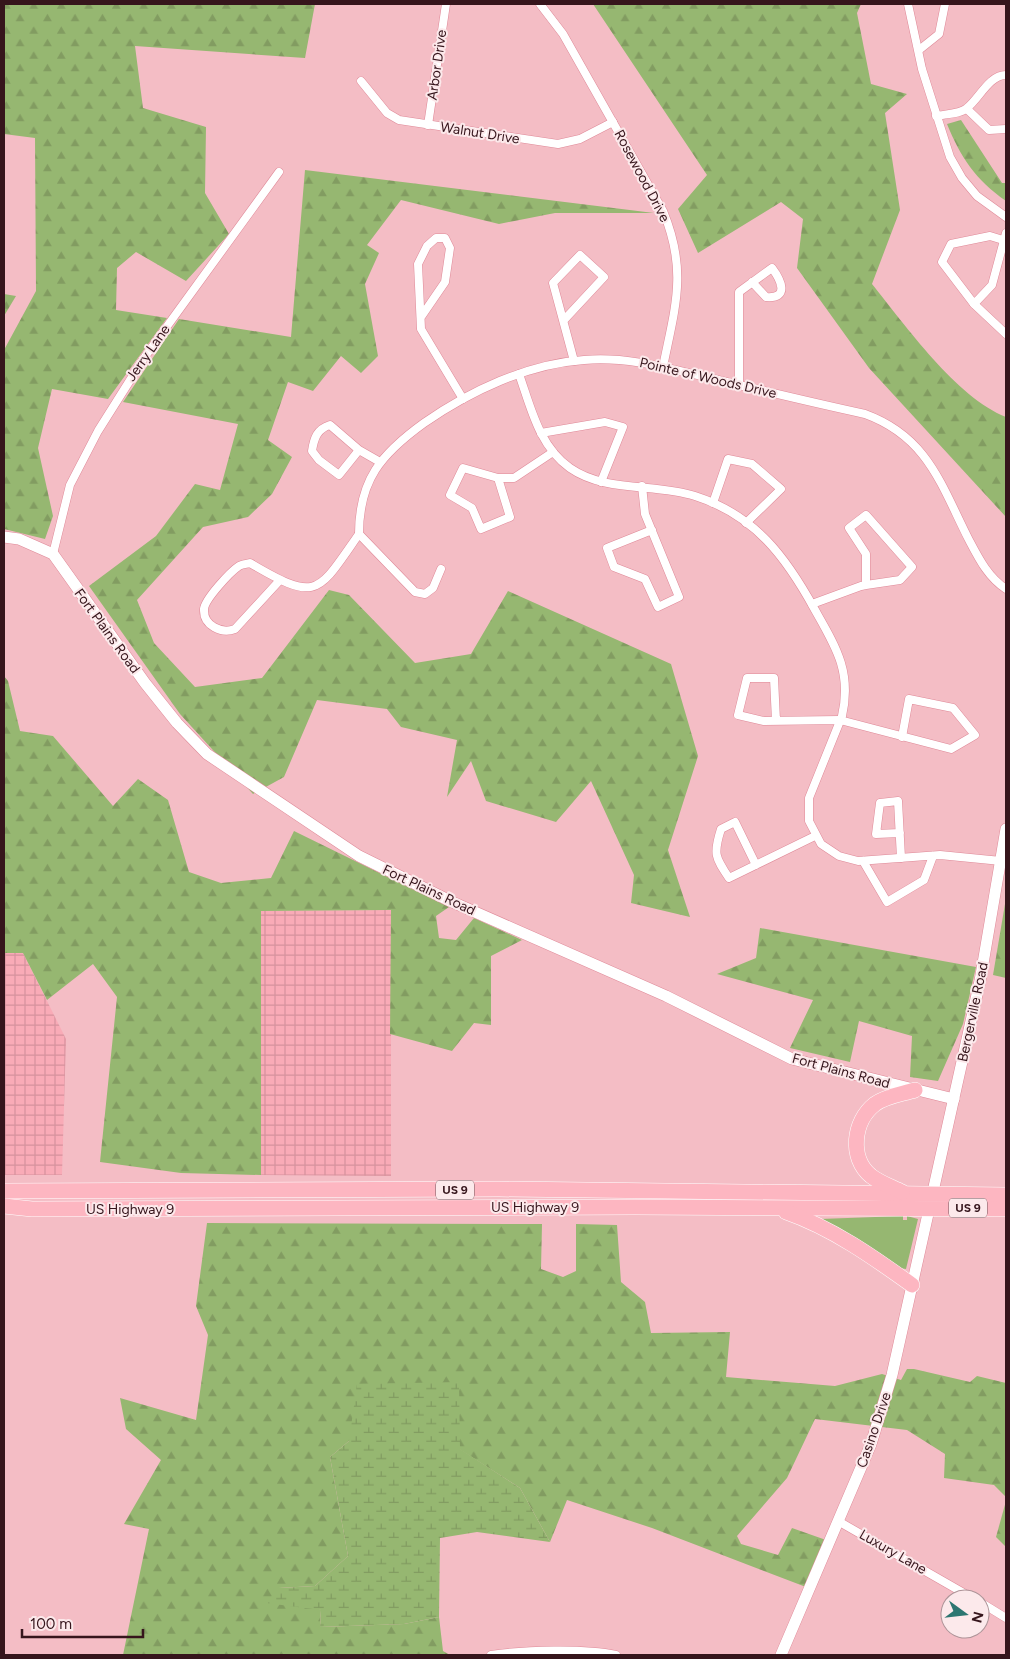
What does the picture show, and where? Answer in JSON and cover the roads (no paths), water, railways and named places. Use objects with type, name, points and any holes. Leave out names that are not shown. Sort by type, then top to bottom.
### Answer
[{"type":"highway","points":[[906,1194],[871,1175],[864,1168],[857,1154],[857,1136],[863,1119],[876,1103],[915,1090]]},
{"type":"highway","name":"US Highway 9","points":[[4,1190],[499,1190],[906,1194],[931,1201],[1006,1209]]},
{"type":"highway","name":"US Highway 9","points":[[4,1206],[32,1209],[775,1208],[931,1201],[1006,1195]]},
{"type":"highway","points":[[775,1208],[809,1220],[835,1234],[912,1285]]},
{"type":"street","name":"Arbor Drive","points":[[428,125],[446,4]]},
{"type":"street","name":"Rosewood Drive","points":[[540,4],[563,34],[663,211],[676,248],[678,295],[663,367]]},
{"type":"street","points":[[908,4],[922,69],[950,157],[962,178],[987,204],[1006,217]]},
{"type":"street","points":[[919,50],[939,34],[945,4]]},
{"type":"street","points":[[936,116],[967,109],[981,91],[1002,75],[1006,75]]},
{"type":"street","name":"Walnut Drive","points":[[361,80],[380,106],[394,118],[428,125],[558,144],[580,139],[613,122]]},
{"type":"street","points":[[967,109],[989,130],[1006,129]]},
{"type":"street","name":"Jerry Lane","points":[[53,554],[70,485],[98,431],[144,358],[279,172]]},
{"type":"street","points":[[974,304],[992,285],[1005,236],[990,236],[951,244],[942,262],[974,304],[1006,334]]},
{"type":"street","points":[[420,317],[445,282],[450,248],[444,238],[436,238],[427,246],[418,264],[420,317],[421,330],[463,399]]},
{"type":"street","points":[[564,320],[604,277],[580,255],[553,282],[574,361]]},
{"type":"street","points":[[739,385],[739,292],[752,282]]},
{"type":"street","name":"Pointe of Woods Drive","points":[[359,534],[359,514],[364,491],[380,462],[416,429],[463,399],[519,374],[574,361],[613,359],[663,367],[865,414],[879,419],[904,434],[928,459],[985,569],[1006,589]]},
{"type":"street","points":[[519,374],[541,434],[552,452],[572,470],[600,482],[681,492],[713,503],[746,523],[783,557],[834,642],[842,664],[846,686],[840,720],[809,798],[809,821],[815,836],[821,844],[838,856],[863,860],[921,856],[956,856],[1001,861]]},
{"type":"street","points":[[541,434],[604,422],[624,427],[600,482]]},
{"type":"street","points":[[359,450],[340,475],[319,460],[312,451],[314,438],[322,427],[330,425],[359,450],[380,462]]},
{"type":"street","points":[[498,478],[510,517],[481,529],[472,508],[450,495],[463,468],[498,478],[514,478],[552,452]]},
{"type":"street","points":[[713,503],[728,458],[752,464],[781,489],[746,523]]},
{"type":"street","points":[[642,486],[645,514],[652,530],[679,597],[658,607],[645,579],[614,568],[608,548],[652,530]]},
{"type":"street","points":[[812,604],[866,585],[900,580],[912,567],[866,515],[849,528],[866,554],[866,585]]},
{"type":"street","points":[[280,580],[235,629],[227,632],[218,630],[208,622],[204,611],[206,603],[227,577],[240,566],[250,563],[280,580],[305,588],[317,586],[329,576],[359,534],[415,592],[426,594],[434,588],[440,569]]},
{"type":"street","points":[[4,537],[19,539],[53,554]]},
{"type":"street","name":"Fort Plains Road","points":[[53,554],[122,651],[193,740],[221,765],[341,845],[416,885],[632,980],[792,1059],[954,1099]]},
{"type":"street","points":[[776,721],[774,678],[747,678],[738,715],[764,721],[776,721],[840,720],[902,737],[951,749],[975,735],[953,708],[910,699],[902,737]]},
{"type":"street","points":[[900,833],[876,834],[880,803],[898,801],[902,858]]},
{"type":"street","points":[[756,865],[735,822],[721,829],[716,847],[716,859],[729,878],[756,865],[815,836]]},
{"type":"street","name":"Bergerville Road","points":[[931,1201],[980,981],[1006,829]]},
{"type":"street","points":[[863,860],[887,902],[924,880],[933,856]]},
{"type":"street","name":"Casino Drive","points":[[781,1655],[871,1444],[892,1375],[931,1201]]},
{"type":"street","name":"Luxury Lane","points":[[838,1521],[957,1589]]},
{"type":"street","points":[[990,1608],[1006,1618]]},
{"type":"street","points":[[491,1655],[595,1651],[616,1655]]}]
